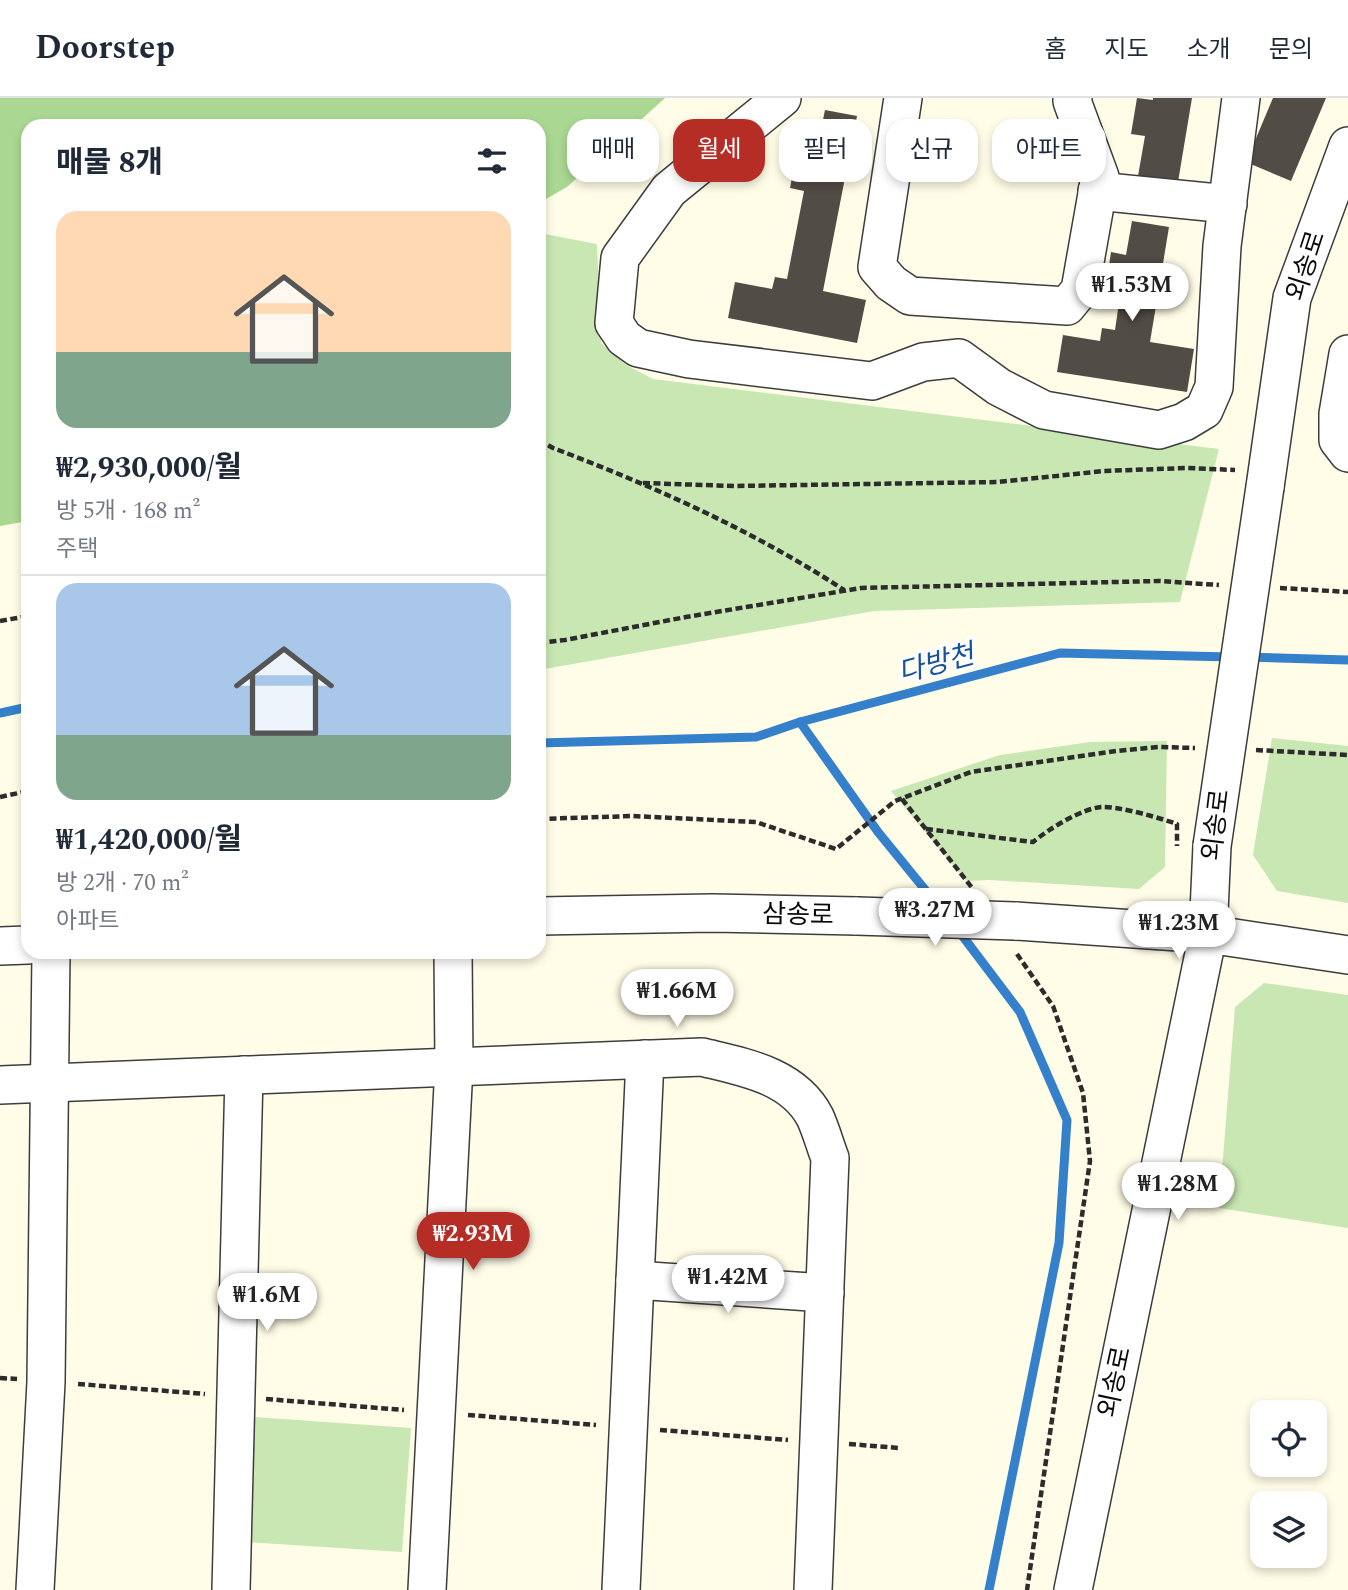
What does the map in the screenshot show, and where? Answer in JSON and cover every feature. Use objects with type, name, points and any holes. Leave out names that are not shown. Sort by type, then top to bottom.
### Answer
[{"type":"street","points":[[782,98],[669,190],[620,258],[614,323],[624,338],[638,348],[689,359],[872,381],[923,362],[959,358],[999,387],[1044,410],[1159,430],[1184,422],[1204,410],[1214,387],[1222,246],[1241,98]]},
{"type":"street","points":[[903,98],[877,267],[891,283],[910,296],[1067,306],[1080,290],[1100,177],[1065,99]]},
{"type":"street","name":"외송로","points":[[1073,1590],[1208,934],[1211,858],[1292,298],[1348,146]]},
{"type":"street","points":[[1097,191],[1228,204]]},
{"type":"street","points":[[1348,355],[1338,414],[1338,440],[1348,453]]},
{"type":"street","name":"삼송로","points":[[546,916],[857,916],[1016,937],[1208,934],[1348,955]]},
{"type":"street","points":[[0,946],[21,945]]},
{"type":"street","points":[[35,1590],[46,1382],[51,959]]},
{"type":"street","points":[[427,1590],[454,1066],[453,959]]},
{"type":"street","points":[[0,1085],[702,1057],[750,1068],[789,1087],[814,1115],[830,1158],[813,1590]]},
{"type":"street","points":[[621,1590],[645,1059]]},
{"type":"street","points":[[231,1590],[244,1075]]},
{"type":"street","points":[[635,1280],[825,1293]]},
{"type":"path","points":[[546,444],[643,482],[806,565],[845,591]]},
{"type":"path","points":[[643,482],[734,486],[971,482],[1104,471],[1188,468],[1266,479]]},
{"type":"path","points":[[546,642],[861,588],[1159,581],[1227,585]]},
{"type":"path","points":[[1267,587],[1348,592]]},
{"type":"path","points":[[0,621],[21,617]]},
{"type":"path","points":[[546,819],[632,816],[756,822],[836,849],[895,801],[971,772],[1116,751],[1159,747],[1197,748]]},
{"type":"path","points":[[1249,750],[1348,755]]},
{"type":"path","points":[[0,797],[21,792]]},
{"type":"path","points":[[902,799],[974,890]]},
{"type":"path","points":[[925,829],[1033,842],[1057,823],[1101,807],[1157,817],[1177,824],[1177,867],[1211,858]]},
{"type":"path","points":[[1016,937],[1053,1006],[1083,1093],[1090,1161],[1027,1590]]},
{"type":"green space","points":[[0,98],[665,98],[642,119],[567,119],[567,182],[573,182],[546,199],[546,119],[21,119],[21,522],[0,526]]},
{"type":"green space","points":[[546,234],[597,244],[601,343],[626,365],[653,379],[1219,449],[1180,602],[874,611],[546,669]]},
{"type":"green space","points":[[1272,738],[1348,746],[1348,903],[1277,891],[1253,855]]},
{"type":"green space","points":[[1167,741],[1165,867],[1139,889],[966,881],[891,791],[1000,755],[1090,742]]},
{"type":"green space","points":[[1264,983],[1348,995],[1348,1228],[1219,1208],[1235,1007]]},
{"type":"green space","points":[[254,1417],[411,1428],[402,1552],[245,1542]]},
{"type":"building","points":[[1137,98],[1192,98],[1178,182],[1138,176],[1145,136],[1131,134]]},
{"type":"building","points":[[1273,98],[1326,98],[1291,181],[1246,162]]},
{"type":"building","points":[[825,110],[857,116],[856,119],[823,119]]},
{"type":"building","points":[[791,182],[844,182],[823,291],[866,300],[857,343],[728,318],[735,282],[772,289],[775,277],[787,279],[804,191],[790,188]]},
{"type":"building","points":[[1132,221],[1169,227],[1150,342],[1194,349],[1187,392],[1057,372],[1063,335],[1100,341],[1102,328],[1115,330],[1120,296],[1105,293],[1111,252],[1126,255]]},
{"type":"waterway","name":"다방천","points":[[546,743],[756,737],[800,722],[1060,653],[1231,657]]},
{"type":"waterway","name":"다방천","points":[[1248,657],[1348,660]]},
{"type":"waterway","name":"다방천","points":[[0,713],[21,708]]},
{"type":"waterway","points":[[800,722],[878,832],[940,908]]},
{"type":"waterway","points":[[958,930],[1020,1012],[1067,1120],[1059,1243],[989,1590]]}]
